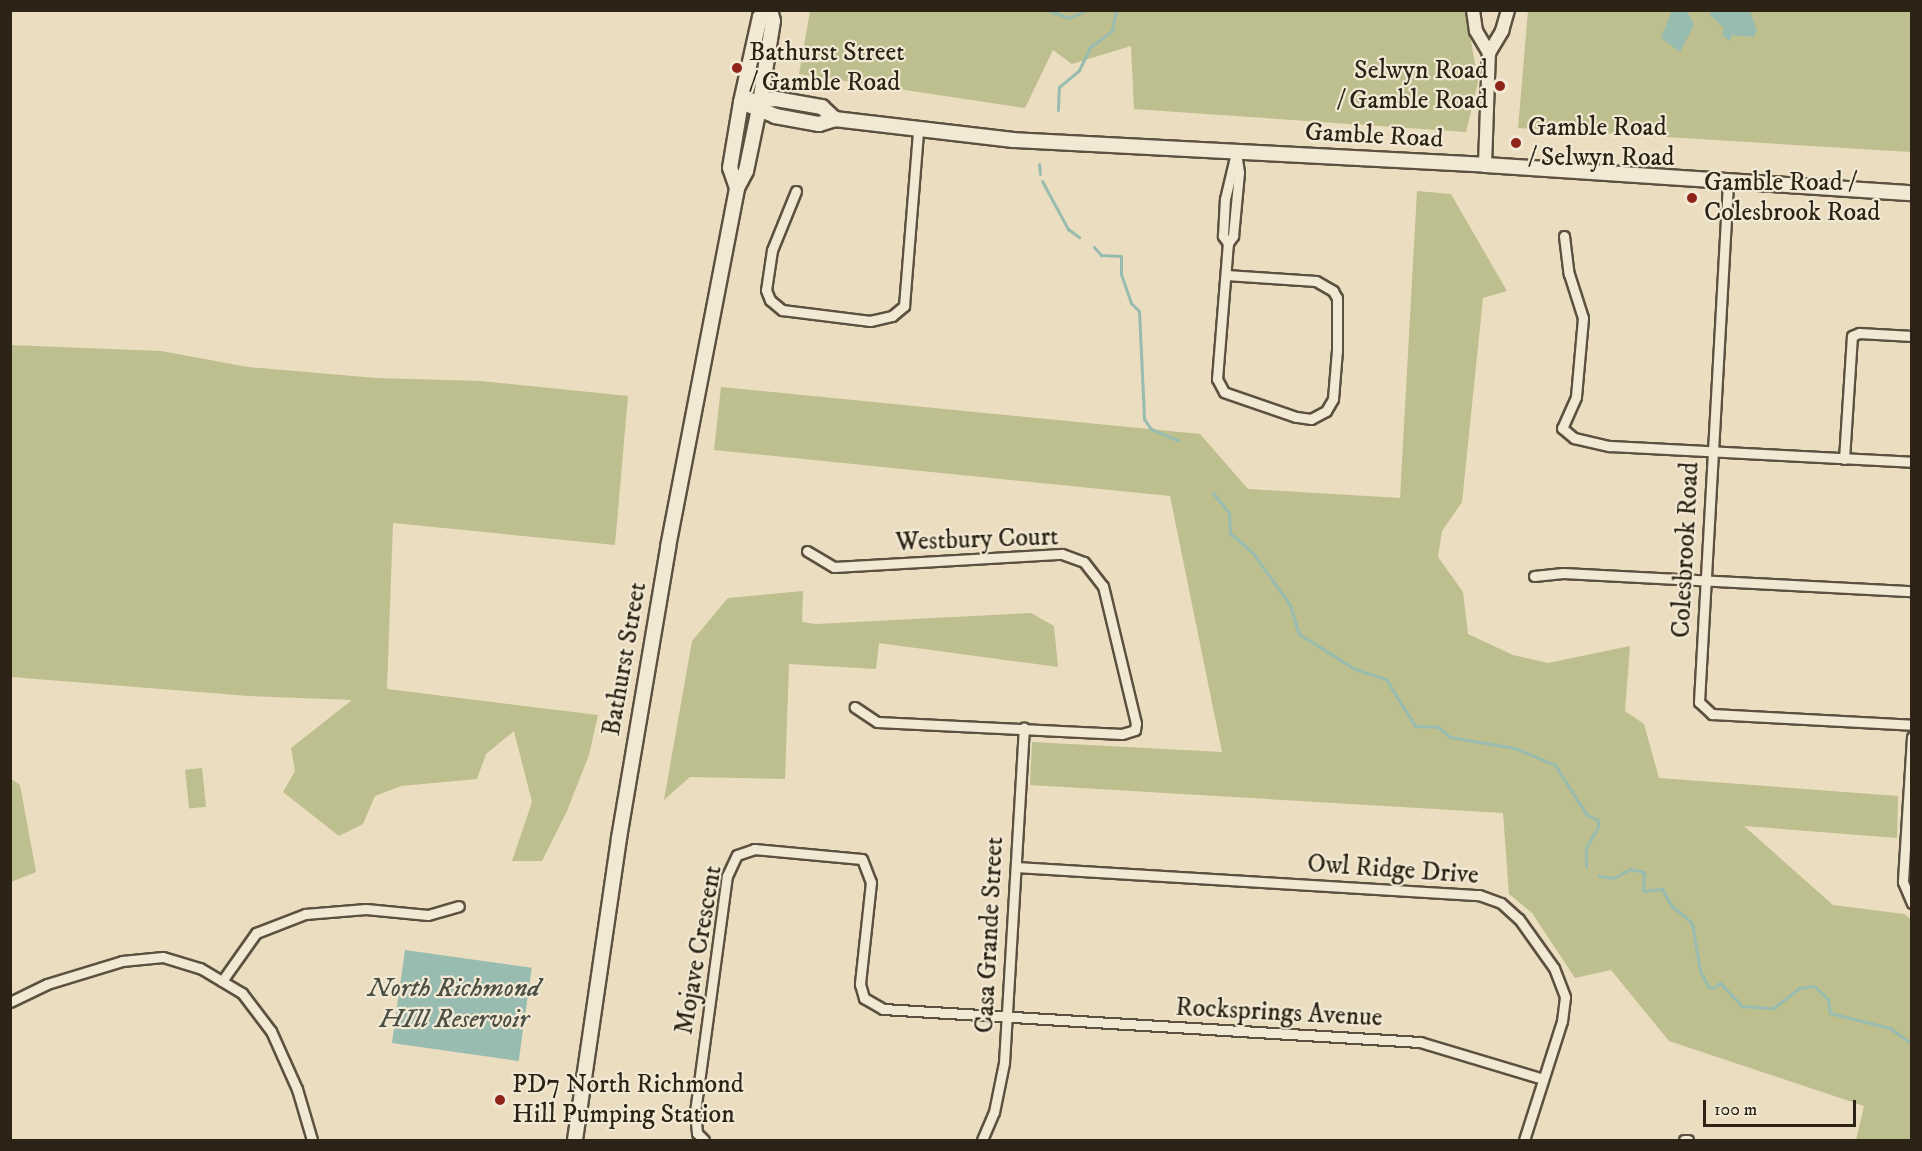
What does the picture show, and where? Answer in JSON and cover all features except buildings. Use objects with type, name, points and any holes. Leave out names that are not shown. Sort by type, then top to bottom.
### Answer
[{"type":"main road","name":"Bathurst Street","points":[[575,1140],[654,630],[737,188],[746,171],[760,105],[773,21],[769,10],[760,17],[741,102],[730,168],[737,188]]},
{"type":"main road","name":"Gamble Road","points":[[741,102],[760,105],[775,116],[819,123],[835,118],[918,131],[1236,153],[1485,165],[1728,183],[1911,193]]},
{"type":"street","points":[[1473,10],[1476,31],[1489,53]]},
{"type":"street","points":[[1485,165],[1489,53],[1502,31],[1508,10]]},
{"type":"street","points":[[796,191],[772,250],[766,290],[770,300],[782,310],[870,321],[892,316],[904,306],[918,131]]},
{"type":"street","points":[[1226,275],[1316,281],[1333,291],[1337,298],[1337,350],[1333,399],[1326,411],[1311,419],[1296,417],[1224,392],[1217,379],[1228,243],[1223,236],[1225,199],[1236,153]]},
{"type":"street","name":"Colesbrook Road","points":[[1728,183],[1699,693],[1703,708],[1712,714],[1911,725]]},
{"type":"street","points":[[1564,236],[1584,333],[1576,397],[1562,428],[1574,438],[1610,446],[1911,462]]},
{"type":"street","points":[[1844,459],[1851,336],[1859,333],[1911,336]]},
{"type":"street","name":"Westbury Court","points":[[807,551],[834,567],[1062,554],[1084,562],[1103,586],[1136,716],[1135,730],[1122,734],[877,722],[855,707]]},
{"type":"street","points":[[1534,576],[1563,573],[1911,591]]},
{"type":"street","name":"Casa Grande Street","points":[[982,1140],[1000,1089],[1024,728]]},
{"type":"street","points":[[1911,737],[1904,882],[1911,903]]},
{"type":"street","name":"Mojave Crescent","points":[[704,1140],[697,1133],[695,1112],[727,876],[737,855],[744,852],[764,849],[862,859],[871,882],[860,984],[870,1004],[883,1009],[1006,1017]]},
{"type":"street","name":"Owl Ridge Drive","points":[[1016,867],[1490,898],[1519,919],[1554,968],[1563,988],[1564,1014],[1524,1140]]},
{"type":"street","points":[[222,981],[256,933],[305,914],[366,909],[428,915],[459,906]]},
{"type":"street","points":[[10,1002],[47,984],[122,960],[163,957],[200,968],[242,993],[271,1031],[297,1089],[312,1140]]},
{"type":"street","name":"Rocksprings Avenue","points":[[1006,1017],[1420,1042],[1544,1079]]},
{"type":"green space","points":[[810,11],[1466,11],[1478,82],[1466,132],[1134,109],[1131,46],[1072,64],[1053,50],[1025,108],[799,74]]},
{"type":"green space","points":[[1528,11],[1911,11],[1911,152],[1518,128]]},
{"type":"green space","points":[[1417,191],[1451,194],[1507,291],[1483,298],[1462,502],[1442,531],[1438,557],[1463,592],[1468,634],[1513,655],[1548,663],[1630,646],[1625,711],[1644,724],[1659,778],[1898,796],[1897,838],[1744,826],[1833,905],[1904,914],[1911,919],[1911,1140],[1856,1140],[1864,1106],[1669,1041],[1611,970],[1575,978],[1532,913],[1509,894],[1503,813],[1030,785],[1032,742],[1222,752],[1170,496],[714,450],[721,387],[1200,434],[1248,489],[1400,498]]},
{"type":"green space","points":[[10,345],[161,351],[248,367],[376,378],[481,381],[628,396],[615,545],[393,523],[387,689],[598,715],[589,755],[567,811],[542,861],[512,861],[532,802],[514,731],[486,754],[477,779],[401,786],[375,796],[363,824],[339,836],[283,792],[295,771],[291,748],[352,700],[249,696],[11,677]]},
{"type":"green space","points":[[803,591],[802,622],[816,624],[1031,613],[1054,626],[1058,667],[879,643],[876,669],[789,664],[785,779],[690,777],[664,800],[692,641],[728,598]]},
{"type":"green space","points":[[202,768],[206,807],[189,809],[185,770]]},
{"type":"green space","points":[[10,778],[20,785],[36,872],[11,882]]},
{"type":"water","points":[[1672,11],[1687,11],[1694,25],[1680,52],[1661,38]]},
{"type":"water","points":[[1711,11],[1750,11],[1757,30],[1754,37],[1732,35],[1730,41],[1722,35],[1724,28],[1710,15]]},
{"type":"water","name":"North Richmond HIll Reservoir","points":[[405,950],[532,968],[519,1061],[392,1043]]},
{"type":"waterway","points":[[1048,10],[1069,18],[1086,10]]},
{"type":"waterway","points":[[1058,110],[1059,87],[1079,70],[1090,47],[1112,31],[1116,10]]},
{"type":"waterway","points":[[1039,164],[1040,174]]},
{"type":"waterway","points":[[1042,181],[1068,229],[1079,237]]},
{"type":"waterway","points":[[1094,247],[1101,255],[1121,256],[1121,274],[1131,303],[1139,311],[1144,419],[1151,429],[1179,441]]},
{"type":"waterway","points":[[1213,493],[1229,513],[1230,533],[1253,553],[1290,605],[1299,634],[1355,669],[1386,679],[1415,726],[1438,727],[1450,737],[1515,748],[1555,765],[1587,815],[1598,820],[1598,827],[1586,848],[1586,866]]},
{"type":"waterway","points":[[1599,876],[1614,878],[1630,869],[1644,872],[1643,891],[1662,889],[1671,905],[1692,923],[1700,971],[1708,986],[1713,988],[1720,983],[1742,1006],[1773,1008],[1800,988],[1814,986],[1828,999],[1830,1013],[1890,1028],[1912,1044]]},
{"type":"place","name":"Bathurst Street / Gamble Road","points":[[737,68]]},
{"type":"place","name":"Selwyn Road / Gamble Road","points":[[1500,86]]},
{"type":"place","name":"Gamble Road / Selwyn Road","points":[[1516,143]]},
{"type":"place","name":"Gamble Road / Colesbrook Road","points":[[1692,198]]},
{"type":"place","name":"PD7 North Richmond Hill Pumping Station","points":[[500,1100]]}]
